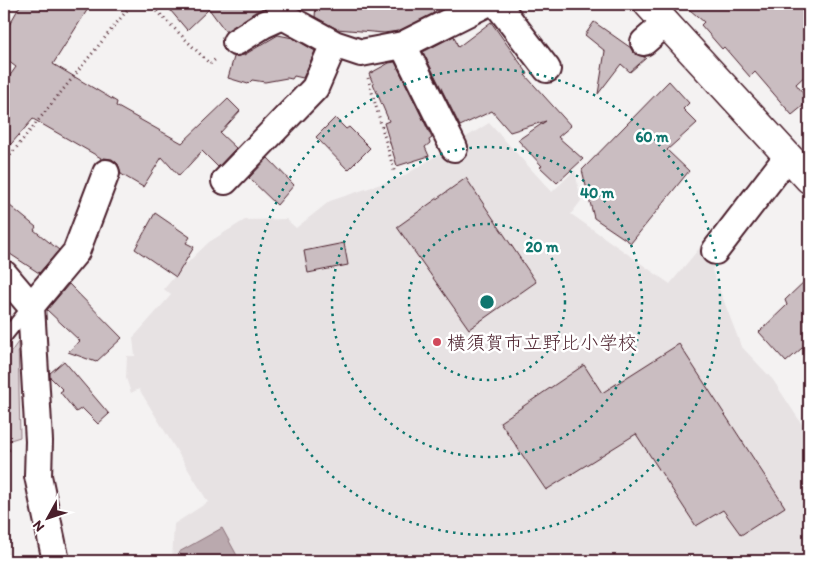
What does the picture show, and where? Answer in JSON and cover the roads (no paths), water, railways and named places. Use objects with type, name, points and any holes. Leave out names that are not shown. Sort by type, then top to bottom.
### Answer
[{"type":"street","points":[[236,42],[263,25],[281,10],[334,44],[361,53],[404,45],[485,4]]},
{"type":"street","points":[[496,4],[547,69]]},
{"type":"street","points":[[644,42],[657,13],[809,179]]},
{"type":"street","points":[[225,181],[315,88],[334,44]]},
{"type":"street","points":[[404,45],[454,148]]},
{"type":"street","points":[[715,251],[788,156]]},
{"type":"street","points":[[31,306],[76,252],[106,173]]},
{"type":"street","points":[[4,274],[31,306],[39,441],[38,476],[56,561]]},
{"type":"lane","points":[[4,338],[31,306]]},
{"type":"place","name":"横須賀市立野比小学校","points":[[437,342]]}]
